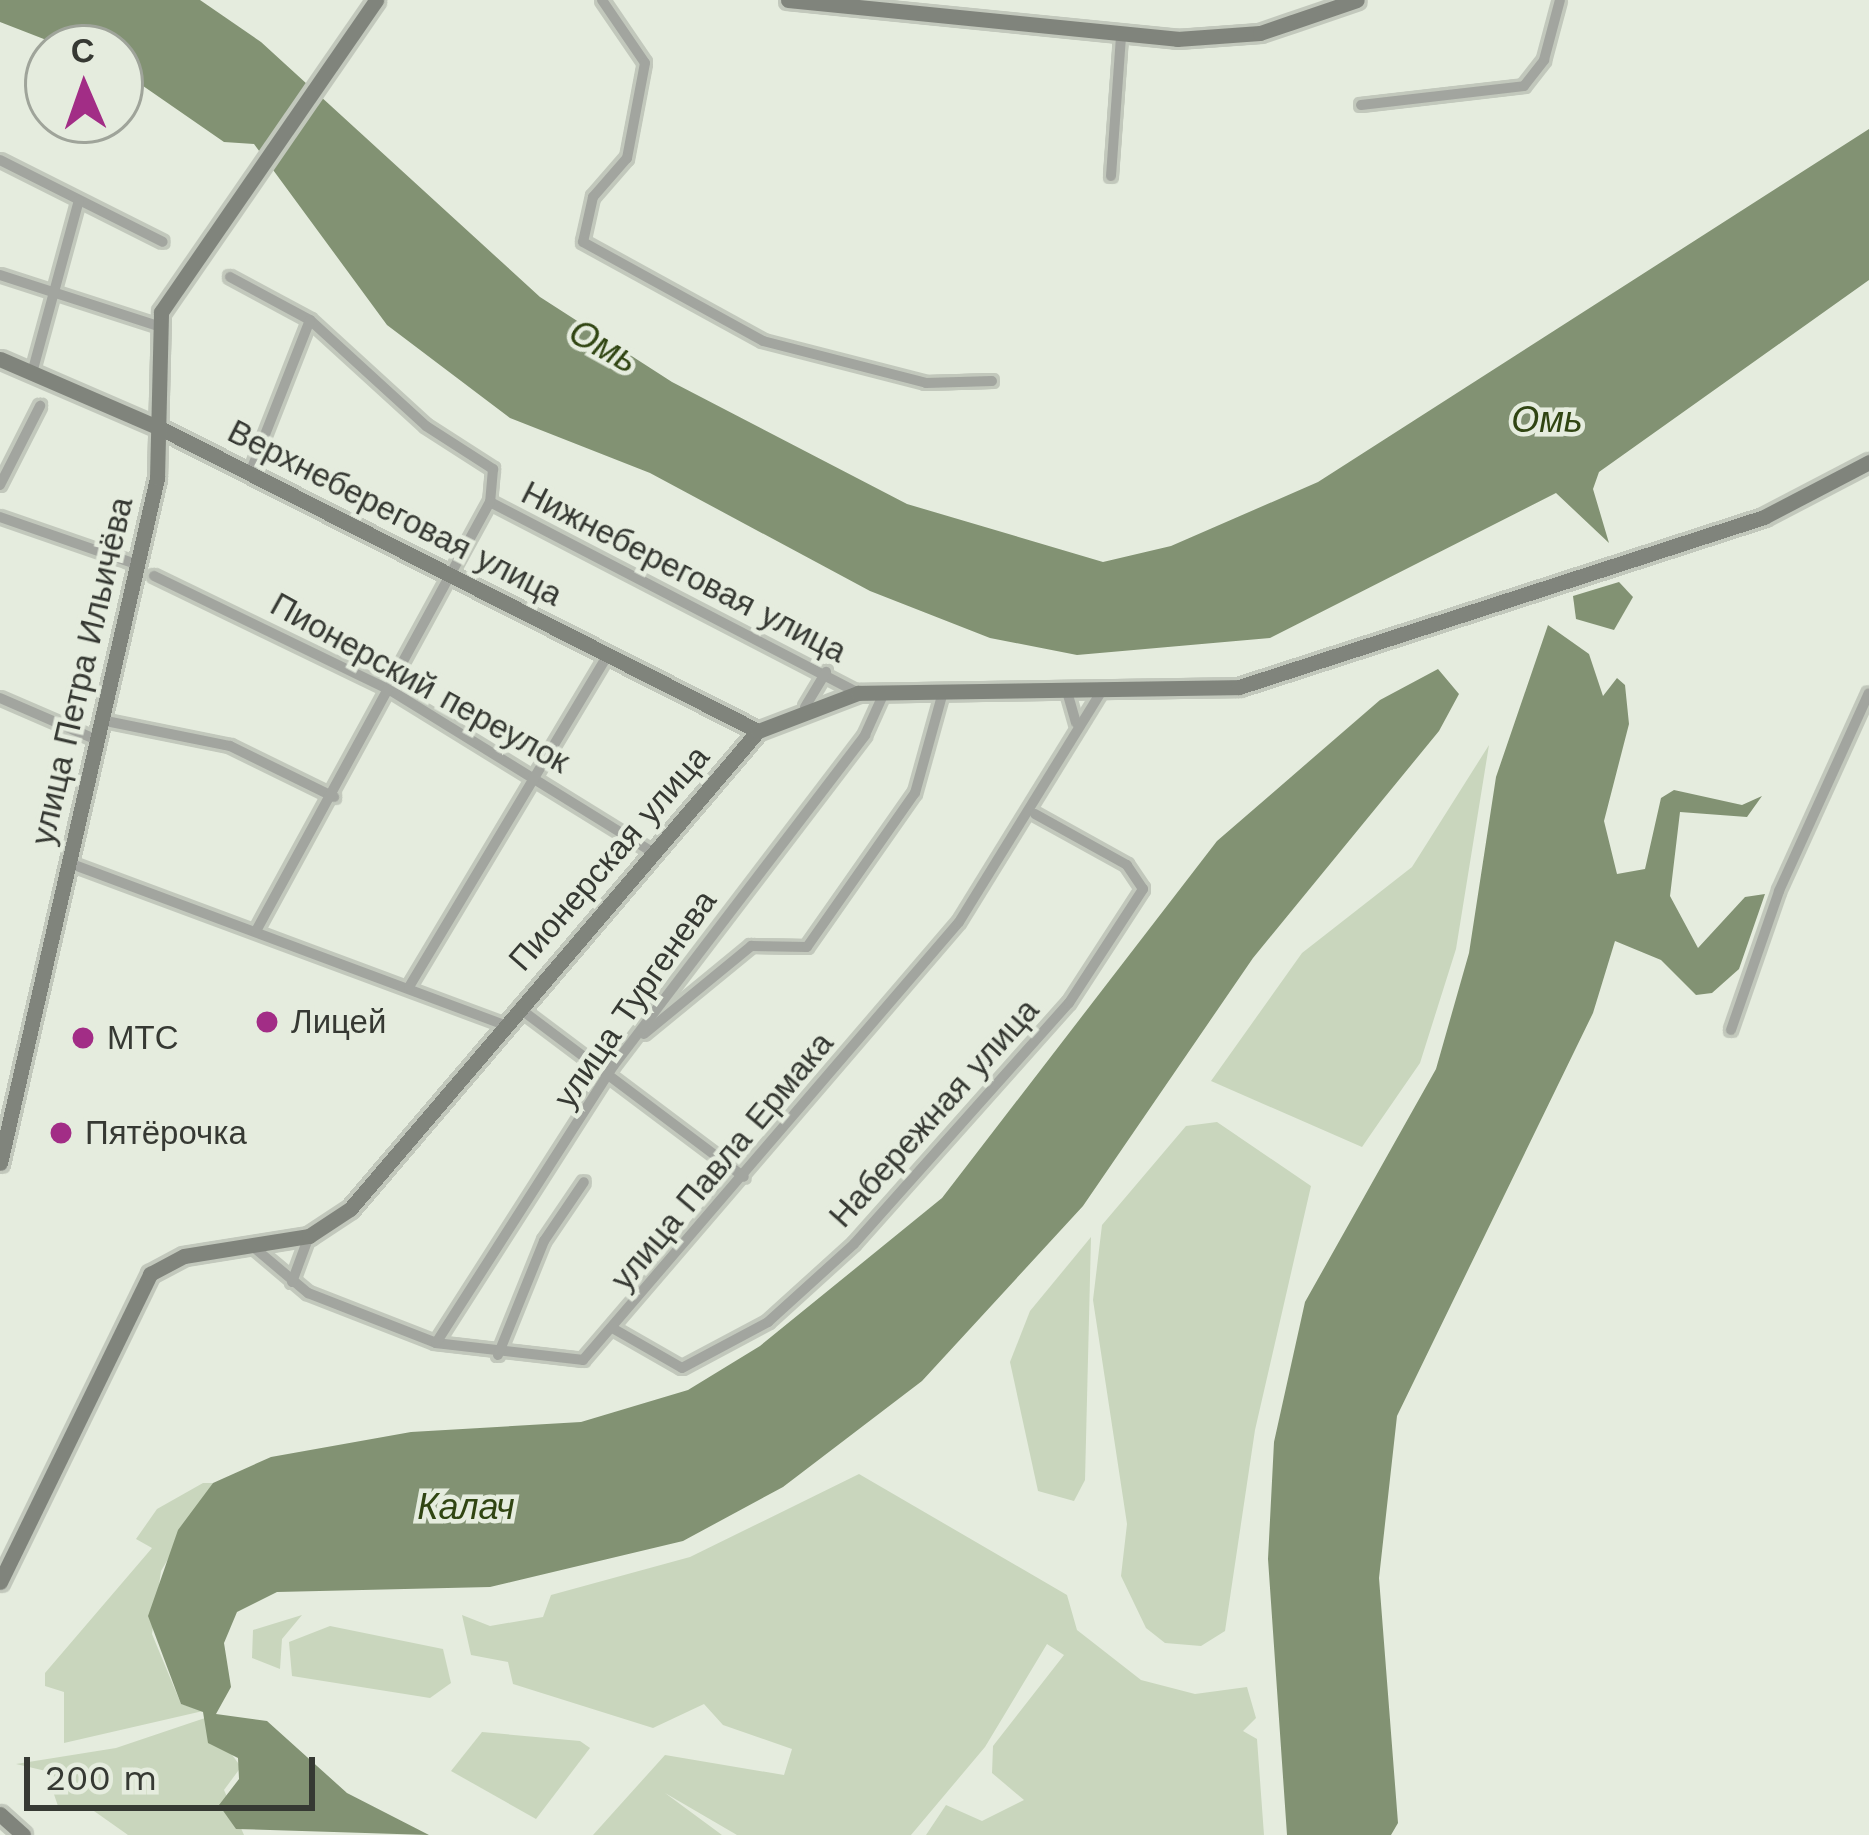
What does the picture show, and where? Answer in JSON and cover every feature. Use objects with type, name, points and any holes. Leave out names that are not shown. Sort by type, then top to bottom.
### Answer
[{"type":"street","name":"улица Петра Ильичёва","points":[[0,1163],[136,564],[162,429],[158,326],[172,285],[376,0]]},
{"type":"street","points":[[602,0],[645,62],[627,158],[592,197],[583,242],[763,341],[926,382],[992,381]]},
{"type":"street","points":[[788,0],[1177,39],[1260,33],[1357,0]]},
{"type":"street","points":[[1360,105],[1524,86],[1544,60],[1560,0]]},
{"type":"street","points":[[1111,176],[1121,36]]},
{"type":"street","points":[[0,160],[163,242]]},
{"type":"street","points":[[32,373],[79,200]]},
{"type":"street","points":[[0,275],[158,326]]},
{"type":"street","name":"Нижнебереговая улица","points":[[230,277],[310,320],[426,426],[493,469],[490,502],[826,672],[858,693]]},
{"type":"street","points":[[250,473],[310,320]]},
{"type":"street","name":"Верхнебереговая улица","points":[[0,359],[162,429],[758,731]]},
{"type":"street","points":[[0,485],[40,406]]},
{"type":"street","name":"Пионерская улица","points":[[0,1582],[136,1291],[165,1262],[309,1236],[362,1197],[758,731],[805,707],[858,693],[1099,695],[1267,680],[1476,602],[1764,517],[1869,462]]},
{"type":"street","points":[[256,932],[490,502]]},
{"type":"street","points":[[0,518],[136,564]]},
{"type":"street","name":"Пионерский переулок","points":[[154,576],[390,690],[652,852]]},
{"type":"street","points":[[409,987],[608,654]]},
{"type":"street","points":[[805,707],[826,672]]},
{"type":"street","name":"улица Тургенева","points":[[436,1343],[609,1074],[866,735],[884,692]]},
{"type":"street","points":[[642,1035],[751,946],[807,947],[914,793],[944,692]]},
{"type":"street","points":[[1732,1030],[1779,891],[1869,693]]},
{"type":"street","points":[[1068,694],[1076,726]]},
{"type":"street","name":"улица Павла Ермака","points":[[251,1245],[292,1282],[436,1343],[571,1363],[614,1329],[744,1177],[1035,814],[1076,726],[1099,695]]},
{"type":"street","points":[[0,698],[97,740]]},
{"type":"street","points":[[101,720],[230,746],[334,796]]},
{"type":"street","name":"Набережная улица","points":[[614,1329],[682,1368],[768,1322],[854,1244],[1069,1003],[1143,889],[1127,865],[1035,814]]},
{"type":"street","points":[[69,862],[505,1025]]},
{"type":"street","points":[[519,1008],[744,1177]]},
{"type":"street","points":[[498,1354],[544,1240],[584,1181]]},
{"type":"street","points":[[292,1282],[309,1236]]},
{"type":"street","points":[[0,1814],[23,1835]]},
{"type":"shaded area","points":[[1489,745],[1456,949],[1420,1063],[1362,1147],[1211,1081],[1302,953],[1412,867]]},
{"type":"shaded area","points":[[1217,1122],[1311,1186],[1255,1430],[1225,1631],[1201,1646],[1165,1643],[1146,1628],[1121,1576],[1127,1524],[1093,1300],[1102,1225],[1186,1126]]},
{"type":"shaded area","points":[[1091,1237],[1085,1480],[1074,1501],[1038,1491],[1010,1362],[1030,1311]]},
{"type":"shaded area","points":[[859,1474],[1067,1595],[1077,1630],[1141,1680],[1195,1694],[1247,1687],[1256,1718],[1243,1731],[1257,1739],[1264,1835],[926,1835],[946,1805],[982,1821],[1024,1800],[992,1773],[993,1746],[1064,1655],[1047,1644],[985,1747],[911,1835],[737,1835],[665,1793],[722,1835],[593,1835],[665,1755],[784,1775],[792,1749],[723,1725],[704,1704],[653,1728],[513,1684],[508,1662],[471,1655],[462,1615],[490,1626],[543,1617],[551,1595],[690,1557]]},
{"type":"shaded area","points":[[203,1483],[213,1483],[161,1571],[152,1634],[181,1704],[203,1711],[64,1743],[64,1692],[45,1686],[45,1673],[152,1548],[136,1539],[157,1509]]},
{"type":"shaded area","points":[[302,1615],[282,1639],[280,1669],[252,1658],[253,1630]]},
{"type":"shaded area","points":[[330,1626],[443,1649],[451,1683],[430,1698],[292,1676],[289,1642]]},
{"type":"shaded area","points":[[205,1718],[241,1767],[224,1790],[244,1835],[128,1835],[94,1811],[58,1806],[46,1771],[16,1764],[116,1748]]},
{"type":"shaded area","points":[[482,1732],[580,1741],[590,1748],[536,1819],[451,1771]]},
{"type":"water","name":"Омь","points":[[0,0],[200,0],[261,42],[540,297],[672,382],[907,504],[1103,562],[1171,546],[1318,482],[1869,129],[1869,280],[1599,472],[1593,489],[1609,543],[1556,493],[1270,638],[1077,655],[990,638],[870,591],[650,473],[510,418],[387,325],[254,144],[224,142],[144,87],[144,24],[24,24],[24,31],[0,22]]},
{"type":"water","points":[[1619,582],[1633,597],[1614,630],[1576,619],[1573,596]]},
{"type":"water","points":[[1548,625],[1589,654],[1603,696],[1617,678],[1625,685],[1629,724],[1604,821],[1617,874],[1645,869],[1661,798],[1674,790],[1742,805],[1762,796],[1747,817],[1680,812],[1670,896],[1698,948],[1745,897],[1765,894],[1739,969],[1712,993],[1696,995],[1661,960],[1615,941],[1593,1013],[1397,1416],[1379,1578],[1398,1823],[1391,1835],[1287,1835],[1268,1559],[1274,1442],[1305,1302],[1436,1069],[1469,953],[1496,777]]},
{"type":"water","name":"Калач","points":[[1438,669],[1459,694],[1439,731],[1253,958],[1083,1206],[922,1381],[783,1487],[683,1541],[490,1587],[277,1592],[237,1612],[224,1643],[231,1687],[216,1714],[267,1721],[347,1793],[429,1835],[236,1829],[219,1805],[239,1779],[238,1758],[208,1743],[203,1712],[181,1704],[148,1616],[178,1530],[213,1483],[271,1457],[411,1432],[581,1422],[688,1390],[760,1346],[942,1198],[1217,841],[1380,700]]},
{"type":"place","name":"Лицей","points":[[267,1022]]},
{"type":"place","name":"МТС","points":[[83,1038]]},
{"type":"place","name":"Пятёрочка","points":[[61,1133]]}]
